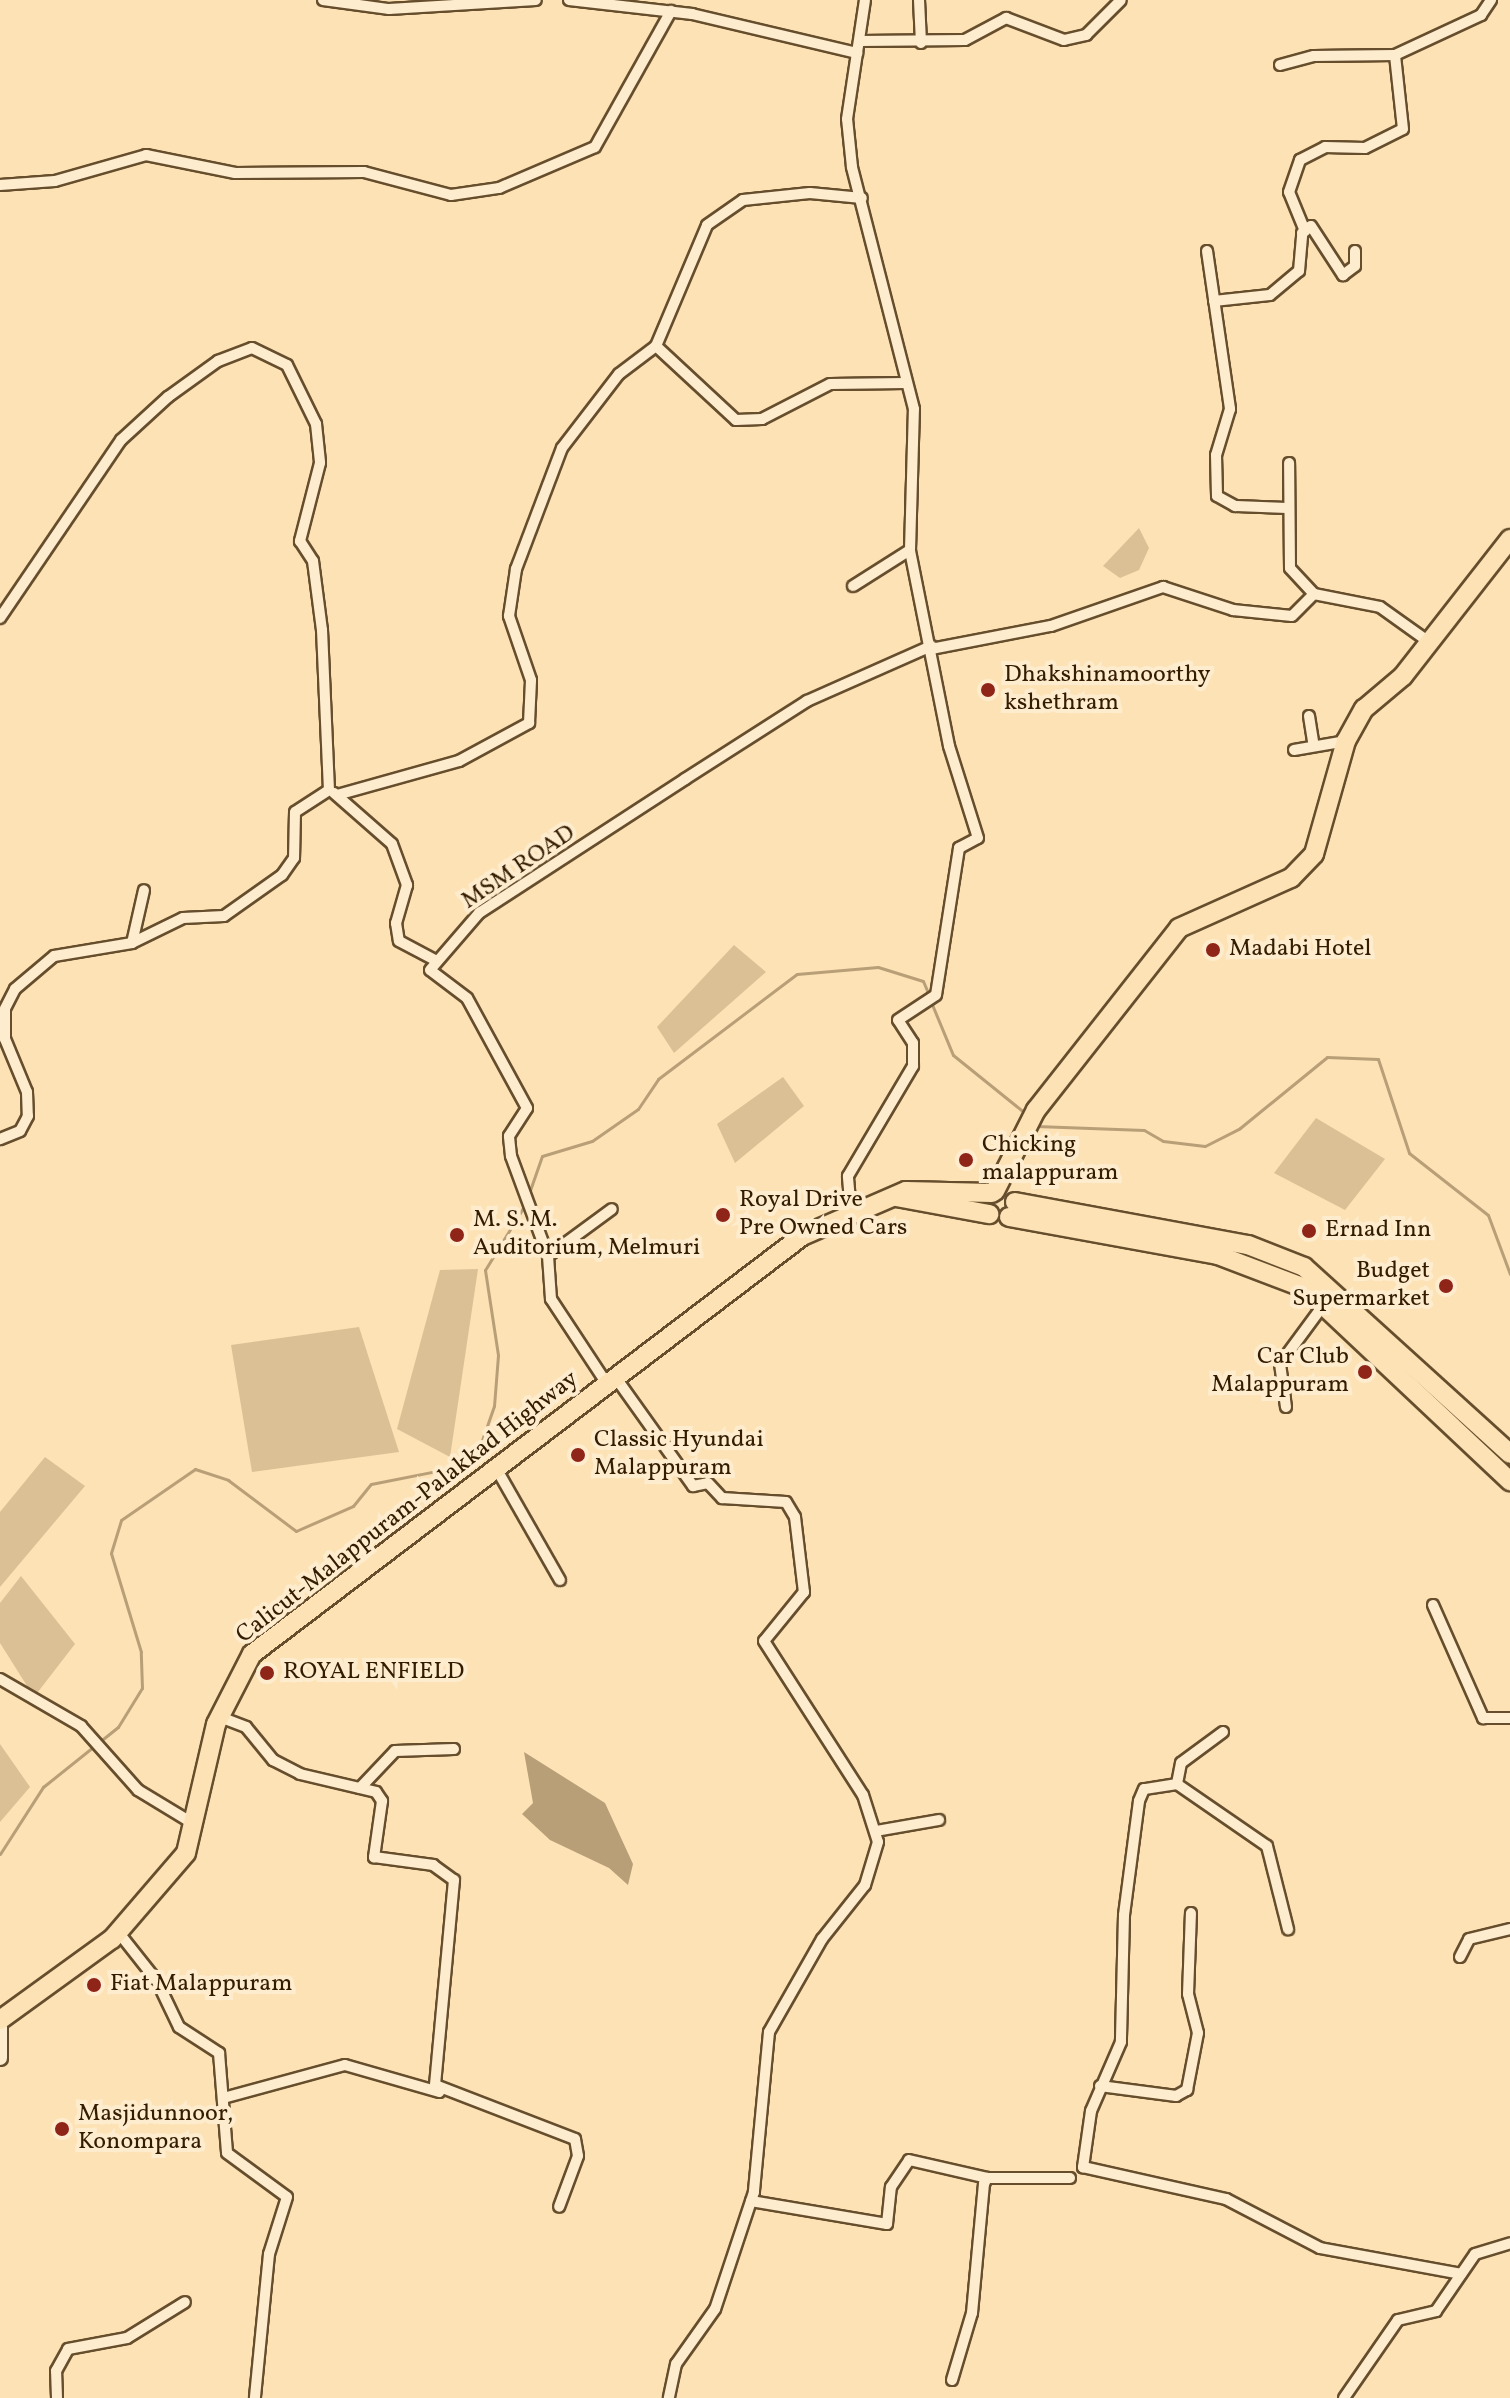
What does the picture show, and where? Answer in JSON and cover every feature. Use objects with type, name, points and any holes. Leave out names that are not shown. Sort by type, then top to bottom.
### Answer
[{"type":"highway","points":[[1005,1200],[1014,1144],[1036,1110],[1179,928],[1291,878],[1314,854],[1346,741],[1364,709],[1429,642],[1510,539]]},
{"type":"highway","name":"Calicut-Malappuram-Palakkad Highway","points":[[896,1197],[989,1214],[1005,1200]]},
{"type":"highway","name":"Calicut-Malappuram-Palakkad Highway","points":[[4,2024],[119,1933],[186,1853],[220,1717],[252,1654],[802,1236],[851,1212],[896,1197],[1005,1200],[1248,1245],[1304,1267],[1510,1454]]},
{"type":"highway","name":"Calicut-Malappuram-Palakkad Highway","points":[[1005,1200],[1247,1263],[1325,1303],[1510,1481]]},
{"type":"main road","points":[[0,2058],[4,2024]]},
{"type":"street","points":[[323,0],[389,9],[536,0]]},
{"type":"street","points":[[569,0],[671,11],[857,53]]},
{"type":"street","points":[[851,1212],[848,1176],[913,1066],[913,1043],[898,1020],[922,1001],[936,995],[959,848],[978,838],[949,746],[910,550],[914,409],[905,383],[862,198],[847,119],[865,0]]},
{"type":"street","points":[[919,0],[921,43]]},
{"type":"street","points":[[860,41],[921,43],[965,40],[1006,18],[1064,40],[1086,35],[1121,0]]},
{"type":"street","points":[[1280,65],[1314,56],[1395,55],[1481,15],[1491,0]]},
{"type":"street","points":[[0,185],[55,181],[146,155],[235,173],[364,172],[451,195],[499,188],[595,147],[671,11]]},
{"type":"street","points":[[1214,301],[1270,295],[1299,271],[1305,231],[1289,192],[1300,160],[1325,147],[1365,148],[1403,129],[1395,55]]},
{"type":"street","points":[[0,1139],[20,1131],[28,1116],[27,1092],[5,1039],[5,1009],[15,989],[54,956],[132,943],[183,918],[224,916],[282,875],[294,858],[295,812],[333,792],[459,761],[529,723],[531,680],[509,616],[516,569],[562,448],[619,374],[656,346],[674,314],[688,258],[719,216],[743,200],[810,193],[862,198]]},
{"type":"street","points":[[1305,231],[1311,226],[1323,235],[1343,275],[1355,266],[1355,251]]},
{"type":"street","points":[[1207,251],[1230,409],[1216,455],[1217,496],[1235,506],[1288,508]]},
{"type":"street","points":[[656,346],[736,420],[762,419],[830,384],[905,383]]},
{"type":"street","points":[[0,618],[121,440],[168,397],[218,361],[252,348],[287,365],[316,424],[320,463],[300,529],[313,561],[322,630],[333,792],[376,826],[404,868],[399,941],[437,961],[430,970],[467,998],[527,1108],[509,1136],[511,1156],[548,1256],[551,1299],[693,1486],[708,1483],[722,1498],[786,1502],[795,1517],[804,1592],[764,1641],[863,1795],[876,1831],[874,1867],[769,2032],[751,2201],[715,2309],[676,2364],[669,2398]]},
{"type":"street","points":[[1289,463],[1290,568],[1314,594],[1380,607],[1429,642]]},
{"type":"street","points":[[853,586],[910,550]]},
{"type":"street","name":"MSM ROAD","points":[[437,961],[479,913],[807,701],[931,648],[1051,626],[1163,587],[1233,610],[1292,616],[1314,594]]},
{"type":"street","points":[[1309,716],[1314,746]]},
{"type":"street","points":[[1294,750],[1346,741]]},
{"type":"street","points":[[132,943],[144,890]]},
{"type":"street","points":[[548,1256],[612,1209]]},
{"type":"street","points":[[1286,1407],[1280,1364],[1325,1303]]},
{"type":"street","points":[[496,1468],[560,1580]]},
{"type":"street","points":[[1433,1605],[1483,1718],[1510,1718]]},
{"type":"street","points":[[0,1679],[81,1726],[138,1790],[194,1824]]},
{"type":"street","points":[[220,1717],[246,1727],[273,1760],[360,1788],[382,1801],[374,1857],[433,1865],[454,1880],[439,2092]]},
{"type":"street","points":[[1177,1784],[1181,1763],[1223,1732]]},
{"type":"street","points":[[360,1788],[395,1751],[454,1749]]},
{"type":"street","points":[[1086,2172],[1083,2145],[1100,2086],[1121,2042],[1124,1915],[1139,1801],[1144,1789],[1177,1784],[1267,1846],[1288,1929]]},
{"type":"street","points":[[876,1831],[939,1820]]},
{"type":"street","points":[[1100,2086],[1176,2096],[1187,2090],[1198,2033],[1188,1994],[1191,1913]]},
{"type":"street","points":[[1460,1957],[1469,1939],[1510,1929]]},
{"type":"street","points":[[119,1933],[157,1981],[179,2027],[219,2053],[227,2097],[227,2153],[287,2197],[267,2266],[255,2398]]},
{"type":"street","points":[[227,2097],[345,2065],[439,2092],[575,2139],[578,2156],[559,2207]]},
{"type":"street","points":[[751,2201],[887,2224],[891,2187],[909,2160],[987,2178],[1069,2183],[1086,2172],[1226,2199],[1320,2248],[1461,2274]]},
{"type":"street","points":[[952,2380],[972,2313],[987,2178]]},
{"type":"street","points":[[1344,2398],[1398,2320],[1442,2307],[1475,2254],[1510,2243]]},
{"type":"street","points":[[57,2398],[56,2371],[68,2349],[127,2338],[185,2302]]},
{"type":"shaded area","points":[[1139,528],[1149,548],[1139,570],[1120,578],[1103,566]]},
{"type":"shaded area","points":[[734,945],[766,972],[674,1053],[657,1027]]},
{"type":"shaded area","points":[[783,1077],[804,1106],[735,1163],[717,1124]]},
{"type":"shaded area","points":[[1316,1118],[1385,1159],[1345,1210],[1274,1173]]},
{"type":"shaded area","points":[[478,1269],[450,1457],[397,1429],[440,1270]]},
{"type":"shaded area","points":[[359,1327],[399,1452],[252,1472],[231,1345]]},
{"type":"shaded area","points":[[45,1457],[85,1486],[0,1587],[0,1512]]},
{"type":"shaded area","points":[[21,1576],[75,1644],[34,1697],[0,1643],[0,1603]]},
{"type":"shaded area","points":[[0,1744],[30,1787],[0,1822]]},
{"type":"shaded area","points":[[524,1752],[605,1803],[633,1864],[628,1885],[609,1868],[550,1840],[522,1814],[533,1803]]},
{"type":"waterway","points":[[528,1196],[542,1156],[592,1141],[638,1109],[658,1079],[797,974],[878,967],[923,981],[929,995]]},
{"type":"waterway","points":[[931,1002],[953,1055],[1026,1114]]},
{"type":"waterway","points":[[1036,1126],[1144,1130],[1163,1141],[1205,1146],[1240,1128],[1327,1057],[1378,1059],[1409,1153],[1488,1215],[1510,1274]]},
{"type":"waterway","points":[[0,1854],[43,1787],[118,1727],[142,1688],[141,1652],[111,1553],[121,1520],[195,1469],[228,1480],[296,1531],[353,1506],[371,1484],[452,1468],[480,1446],[494,1406],[498,1355],[485,1270],[526,1203]]},
{"type":"place","name":"Dhakshinamoorthy kshethram","points":[[988,690]]},
{"type":"place","name":"Madabi Hotel","points":[[1213,950]]},
{"type":"place","name":"Chicking malappuram","points":[[966,1160]]},
{"type":"place","name":"Royal Drive Pre Owned Cars","points":[[723,1215]]},
{"type":"place","name":"Ernad Inn","points":[[1309,1231]]},
{"type":"place","name":"M. S. M. Auditorium, Melmuri","points":[[457,1235]]},
{"type":"place","name":"Budget Supermarket","points":[[1446,1286]]},
{"type":"place","name":"Car Club Malappuram","points":[[1365,1372]]},
{"type":"place","name":"Classic Hyundai Malappuram","points":[[578,1455]]},
{"type":"place","name":"ROYAL ENFIELD","points":[[267,1673]]},
{"type":"place","name":"Fiat Malappuram","points":[[94,1985]]},
{"type":"place","name":"Masjidunnoor, Konompara","points":[[62,2129]]}]
